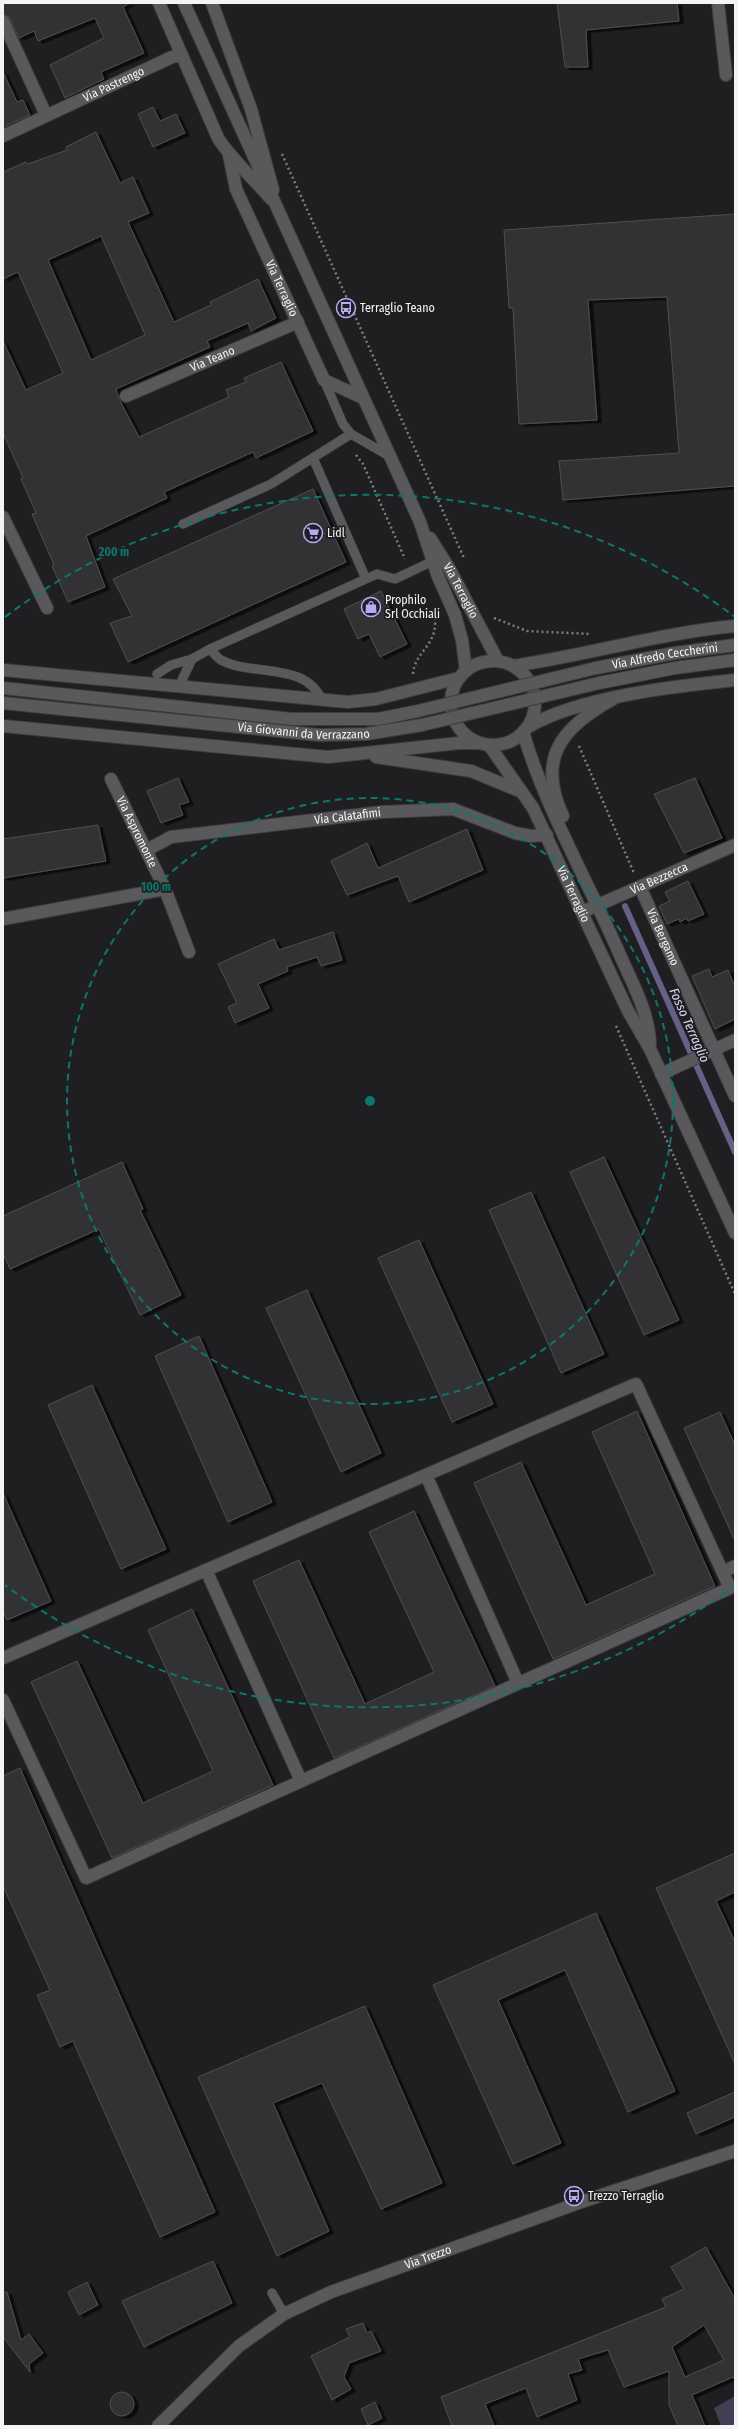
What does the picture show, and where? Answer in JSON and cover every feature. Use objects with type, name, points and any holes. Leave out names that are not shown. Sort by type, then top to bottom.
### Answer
[{"type":"street","name":"Via Terraglio","points":[[159,3],[218,138],[229,155],[241,164],[277,206]]},
{"type":"street","name":"Via Terraglio","points":[[184,3],[420,522],[433,561],[455,614],[462,640],[462,674]]},
{"type":"street","name":"Via Terraglio","points":[[212,3],[251,110],[277,206]]},
{"type":"street","points":[[718,3],[726,75]]},
{"type":"street","points":[[3,22],[46,115]]},
{"type":"street","name":"Via Pastrengo","points":[[3,136],[172,57],[182,55]]},
{"type":"street","name":"Via Terraglio","points":[[229,155],[236,189],[324,380]]},
{"type":"street","name":"Via Teano","points":[[126,396],[298,322]]},
{"type":"street","points":[[324,380],[363,398]]},
{"type":"street","points":[[3,517],[47,608]]},
{"type":"street","name":"Via Terraglio","points":[[420,522],[449,568],[498,661]]},
{"type":"street","points":[[513,666],[568,657],[664,636],[735,626]]},
{"type":"street","name":"Via Alfredo Ceccherini","points":[[596,668],[675,653],[735,645]]},
{"type":"street","name":"Via Alfredo Ceccherini","points":[[599,682],[675,668],[735,660]]},
{"type":"street","points":[[3,670],[322,701],[348,702],[376,699],[462,674],[481,663],[498,661],[513,666],[522,673],[534,693],[534,710],[525,729]]},
{"type":"street","name":"Via Giovanni da Verrazzano","points":[[3,688],[292,719],[378,719],[418,711],[596,668]]},
{"type":"street","points":[[462,674],[452,696],[453,716],[463,732],[485,744]]},
{"type":"street","points":[[3,726],[290,755],[328,757],[359,755],[451,743],[485,744],[508,742],[542,718],[562,711],[658,690],[735,680]]},
{"type":"street","name":"Via Giovanni da Verrazzano","points":[[3,703],[290,733],[350,735],[422,725],[599,682]]},
{"type":"street","points":[[591,890],[587,868],[555,793],[552,781],[554,758],[562,738],[581,718],[613,699]]},
{"type":"street","name":"Via Terraglio","points":[[525,729],[541,788],[598,905],[644,1009],[650,1049]]},
{"type":"street","name":"Via Terraglio","points":[[485,744],[524,793],[547,835],[628,1011],[650,1049],[735,1233]]},
{"type":"street","points":[[359,755],[444,765],[471,771],[524,793]]},
{"type":"street","name":"Via Aspromonte","points":[[112,779],[165,889],[189,952]]},
{"type":"street","name":"Via Calatafimi","points":[[147,850],[171,837],[382,812],[453,810],[515,833],[531,836],[547,835]]},
{"type":"street","name":"Via Bezzecca","points":[[582,912],[735,845]]},
{"type":"street","name":"Via Bergamo","points":[[640,887],[709,1052],[735,1096]]},
{"type":"street","points":[[3,919],[165,889]]},
{"type":"street","points":[[661,1074],[735,1040]]},
{"type":"street","points":[[3,1658],[636,1384],[730,1588],[86,1878],[3,1700]]},
{"type":"street","points":[[426,1475],[518,1683]]},
{"type":"street","points":[[723,1572],[735,1566]]},
{"type":"street","points":[[206,1570],[301,1781]]},
{"type":"street","name":"Via Trezzo","points":[[158,2426],[239,2346],[284,2314],[354,2284],[584,2201],[735,2151]]},
{"type":"lane","points":[[324,380],[343,424],[351,434],[391,457]]},
{"type":"lane","points":[[183,524],[271,484],[351,434]]},
{"type":"lane","points":[[313,458],[366,579]]},
{"type":"lane","points":[[157,674],[171,665],[192,659],[210,649],[377,574],[395,579],[433,561]]},
{"type":"lane","points":[[210,649],[220,660],[245,668],[295,676],[318,690],[322,701]]},
{"type":"lane","points":[[182,680],[192,659]]},
{"type":"lane","points":[[272,2293],[284,2314]]},
{"type":"path","points":[[282,153],[466,563]]},
{"type":"path","points":[[352,450],[363,464],[407,564]]},
{"type":"path","points":[[413,680],[414,669],[434,637],[436,622],[434,608]]},
{"type":"path","points":[[491,616],[506,625],[527,631],[599,634]]},
{"type":"path","points":[[576,739],[640,887]]},
{"type":"path","points":[[615,1025],[735,1294]]},
{"type":"shaded area","points":[[735,2396],[735,2426],[721,2426],[714,2408]]},
{"type":"building","points":[[3,3],[130,3],[123,7],[144,53],[101,72],[104,79],[65,98],[50,65],[104,38],[95,18],[38,41],[34,31],[19,38],[10,18],[3,14]]},
{"type":"building","points":[[557,3],[677,3],[679,21],[586,30],[588,67],[565,67]]},
{"type":"building","points":[[3,72],[17,102],[23,100],[30,115],[3,127]]},
{"type":"building","points":[[153,107],[160,121],[176,114],[185,133],[153,147],[138,114]]},
{"type":"building","points":[[96,132],[120,183],[133,177],[149,213],[128,222],[174,322],[211,305],[210,302],[258,279],[276,318],[251,331],[248,323],[207,341],[210,347],[116,389],[119,399],[139,437],[229,397],[226,390],[246,382],[244,378],[281,362],[313,431],[256,458],[253,452],[164,492],[167,498],[86,536],[105,587],[68,602],[32,514],[36,513],[21,479],[23,478],[3,433],[3,341],[26,390],[63,373],[18,272],[3,279],[3,172],[26,162],[28,164],[67,150],[66,147]],"holes":[[[101,236],[145,335],[91,360],[48,260]]]},
{"type":"building","points":[[735,214],[735,486],[563,500],[559,461],[679,453],[667,297],[588,300],[597,420],[519,424],[513,308],[509,308],[504,230]]},
{"type":"building","points":[[313,489],[346,562],[128,662],[110,623],[132,616],[113,579]]},
{"type":"building","points":[[381,591],[407,644],[380,657],[369,634],[358,639],[344,609]]},
{"type":"building","points":[[178,778],[189,802],[179,805],[183,815],[161,823],[147,791]]},
{"type":"building","points":[[695,778],[722,838],[684,853],[654,794]]},
{"type":"building","points":[[98,825],[106,861],[3,878],[3,839]]},
{"type":"building","points":[[467,829],[483,870],[409,902],[398,876],[347,895],[331,861],[367,843],[378,868]]},
{"type":"building","points":[[688,881],[704,914],[688,921],[687,918],[680,922],[679,919],[667,924],[659,906],[670,901],[665,892]]},
{"type":"building","points":[[333,932],[342,960],[321,966],[317,957],[287,967],[288,971],[258,984],[269,1008],[235,1023],[228,1007],[237,1003],[218,964],[274,939],[279,950]]},
{"type":"building","points":[[709,969],[712,977],[728,970],[735,987],[735,1019],[715,1029],[692,976]]},
{"type":"building","points":[[604,1157],[679,1320],[644,1335],[570,1172]]},
{"type":"building","points":[[122,1162],[143,1209],[140,1210],[181,1295],[140,1315],[99,1229],[10,1269],[3,1253],[3,1216]]},
{"type":"building","points":[[531,1192],[604,1354],[561,1373],[489,1210]]},
{"type":"building","points":[[419,1240],[493,1404],[452,1422],[378,1258]]},
{"type":"building","points":[[307,1290],[381,1453],[341,1472],[266,1308]]},
{"type":"building","points":[[199,1336],[272,1502],[228,1522],[155,1356]]},
{"type":"building","points":[[92,1385],[166,1549],[121,1569],[48,1405]]},
{"type":"building","points":[[637,1411],[715,1586],[553,1659],[474,1483],[521,1462],[586,1605],[655,1574],[592,1432]]},
{"type":"building","points":[[720,1412],[735,1445],[735,1541],[684,1428]]},
{"type":"building","points":[[3,1493],[51,1601],[7,1620],[3,1610]]},
{"type":"building","points":[[414,1511],[495,1686],[334,1758],[253,1581],[299,1560],[365,1704],[434,1672],[369,1532]]},
{"type":"building","points":[[192,1609],[273,1785],[112,1858],[31,1682],[77,1661],[143,1803],[213,1771],[148,1630]]},
{"type":"building","points":[[20,1768],[215,2212],[160,2237],[73,2041],[60,2047],[37,1995],[50,1990],[3,1886],[3,1776]]},
{"type":"building","points":[[735,1853],[735,1892],[716,1901],[735,1942],[735,2064],[656,1888]]},
{"type":"building","points":[[596,1913],[675,2091],[628,2112],[565,1970],[498,2000],[561,2143],[513,2164],[433,1985]]},
{"type":"building","points":[[365,2006],[442,2183],[381,2209],[322,2083],[273,2103],[329,2231],[277,2256],[198,2077]]},
{"type":"building","points":[[735,2092],[735,2117],[696,2134],[687,2113]]},
{"type":"building","points":[[706,2247],[735,2299],[735,2380],[733,2377],[692,2395],[705,2426],[678,2426],[669,2405],[669,2371],[624,2387],[608,2350],[578,2359],[582,2370],[568,2374],[577,2400],[537,2417],[526,2388],[485,2404],[494,2426],[452,2426],[441,2397],[666,2307],[662,2299],[684,2289],[671,2267]],"holes":[[[704,2325],[724,2360],[685,2377],[672,2347]]]},
{"type":"building","points":[[213,2261],[232,2303],[144,2347],[122,2301]]},
{"type":"building","points":[[87,2282],[98,2305],[79,2315],[68,2292]]},
{"type":"building","points":[[3,2292],[7,2292],[21,2340],[29,2334],[43,2353],[29,2364],[30,2372],[3,2337]]},
{"type":"building","points":[[363,2323],[367,2333],[371,2331],[381,2351],[349,2363],[344,2377],[351,2389],[332,2400],[311,2356],[350,2337],[346,2329]]},
{"type":"building","points":[[122,2392],[131,2395],[134,2404],[131,2413],[122,2416],[113,2413],[110,2404],[113,2395]]},
{"type":"building","points":[[375,2402],[382,2418],[368,2425],[361,2409]]},
{"type":"waterway","name":"Fosso Terraglio","points":[[625,906],[735,1152]]},
{"type":"place","name":"Terraglio Teano","points":[[346,308]]},
{"type":"place","name":"Lidl","points":[[313,533]]},
{"type":"place","name":"Prophilo Srl Occhiali","points":[[371,607]]},
{"type":"place","name":"Trezzo Terraglio","points":[[574,2196]]}]
